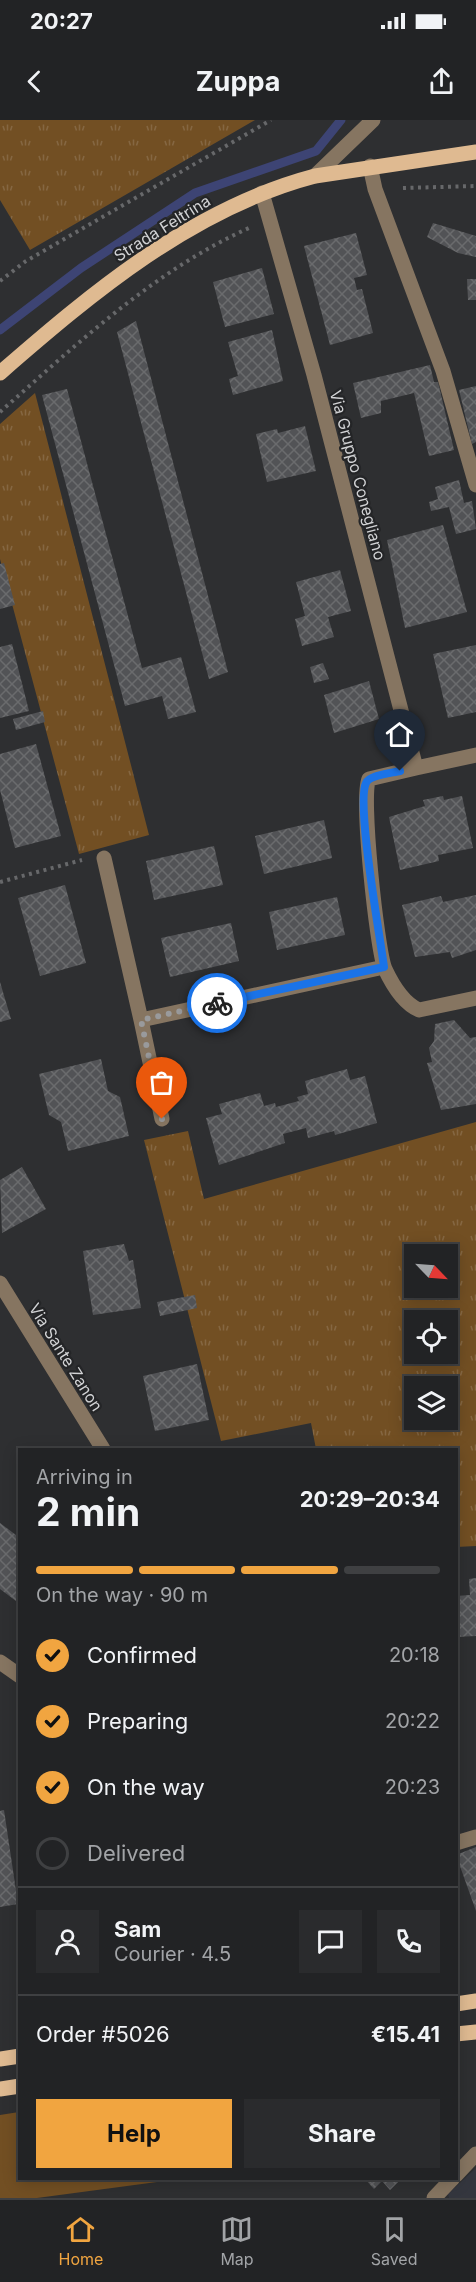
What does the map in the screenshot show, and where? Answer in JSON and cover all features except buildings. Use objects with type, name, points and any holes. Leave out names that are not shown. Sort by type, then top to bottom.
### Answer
[{"type":"main road","name":"Strada Feltrina","points":[[0,373],[142,259],[203,221],[262,193],[315,176],[476,152]]},
{"type":"main road","points":[[458,2004],[476,2001]]},
{"type":"main road","points":[[458,2034],[476,2032]]},
{"type":"main road","points":[[0,2059],[18,2056]]},
{"type":"main road","points":[[0,2089],[18,2086]]},
{"type":"street","points":[[315,176],[373,120]]},
{"type":"street","points":[[370,166],[375,189],[443,370],[476,485]]},
{"type":"street","name":"Via Gruppo Conegliano","points":[[262,193],[314,375],[416,768]]},
{"type":"street","points":[[476,755],[369,779],[365,784],[365,819],[384,967],[406,1003],[418,1010],[476,998]]},
{"type":"street","points":[[104,858],[162,1119]]},
{"type":"street","points":[[141,1020],[384,967]]},
{"type":"street","name":"Via Sante Zanon","points":[[0,1283],[102,1448]]},
{"type":"street","points":[[0,1662],[18,1675]]},
{"type":"street","points":[[458,1842],[476,1837]]},
{"type":"street","points":[[458,2173],[476,2154]]},
{"type":"street","points":[[434,2198],[451,2180]]},
{"type":"path","points":[[0,281],[26,261],[271,120]]},
{"type":"path","points":[[375,189],[476,186]]},
{"type":"path","points":[[0,412],[63,356],[155,282],[220,241],[269,219]]},
{"type":"path","points":[[0,882],[77,861],[104,858]]},
{"type":"shaded area","points":[[476,2168],[476,2198],[449,2198],[448,2194]]},
{"type":"green space","points":[[0,120],[255,120],[30,250],[0,200]]},
{"type":"green space","points":[[35,393],[149,835],[79,854],[0,559],[0,424]]},
{"type":"green space","points":[[476,1122],[476,1546],[458,1547],[458,1448],[316,1448],[311,1423],[221,1441],[144,1140],[188,1131],[204,1199]]},
{"type":"green space","points":[[18,2112],[18,2180],[172,2180],[37,2198],[0,2198],[0,2115]]},
{"type":"waterway","points":[[0,330],[81,268],[195,193],[316,151],[341,120]]},
{"type":"way so far","points":[[162,1119],[141,1020],[217,1003]]},
{"type":"route","points":[[217,1003],[384,967],[365,819],[365,784],[369,779],[400,771]]}]
